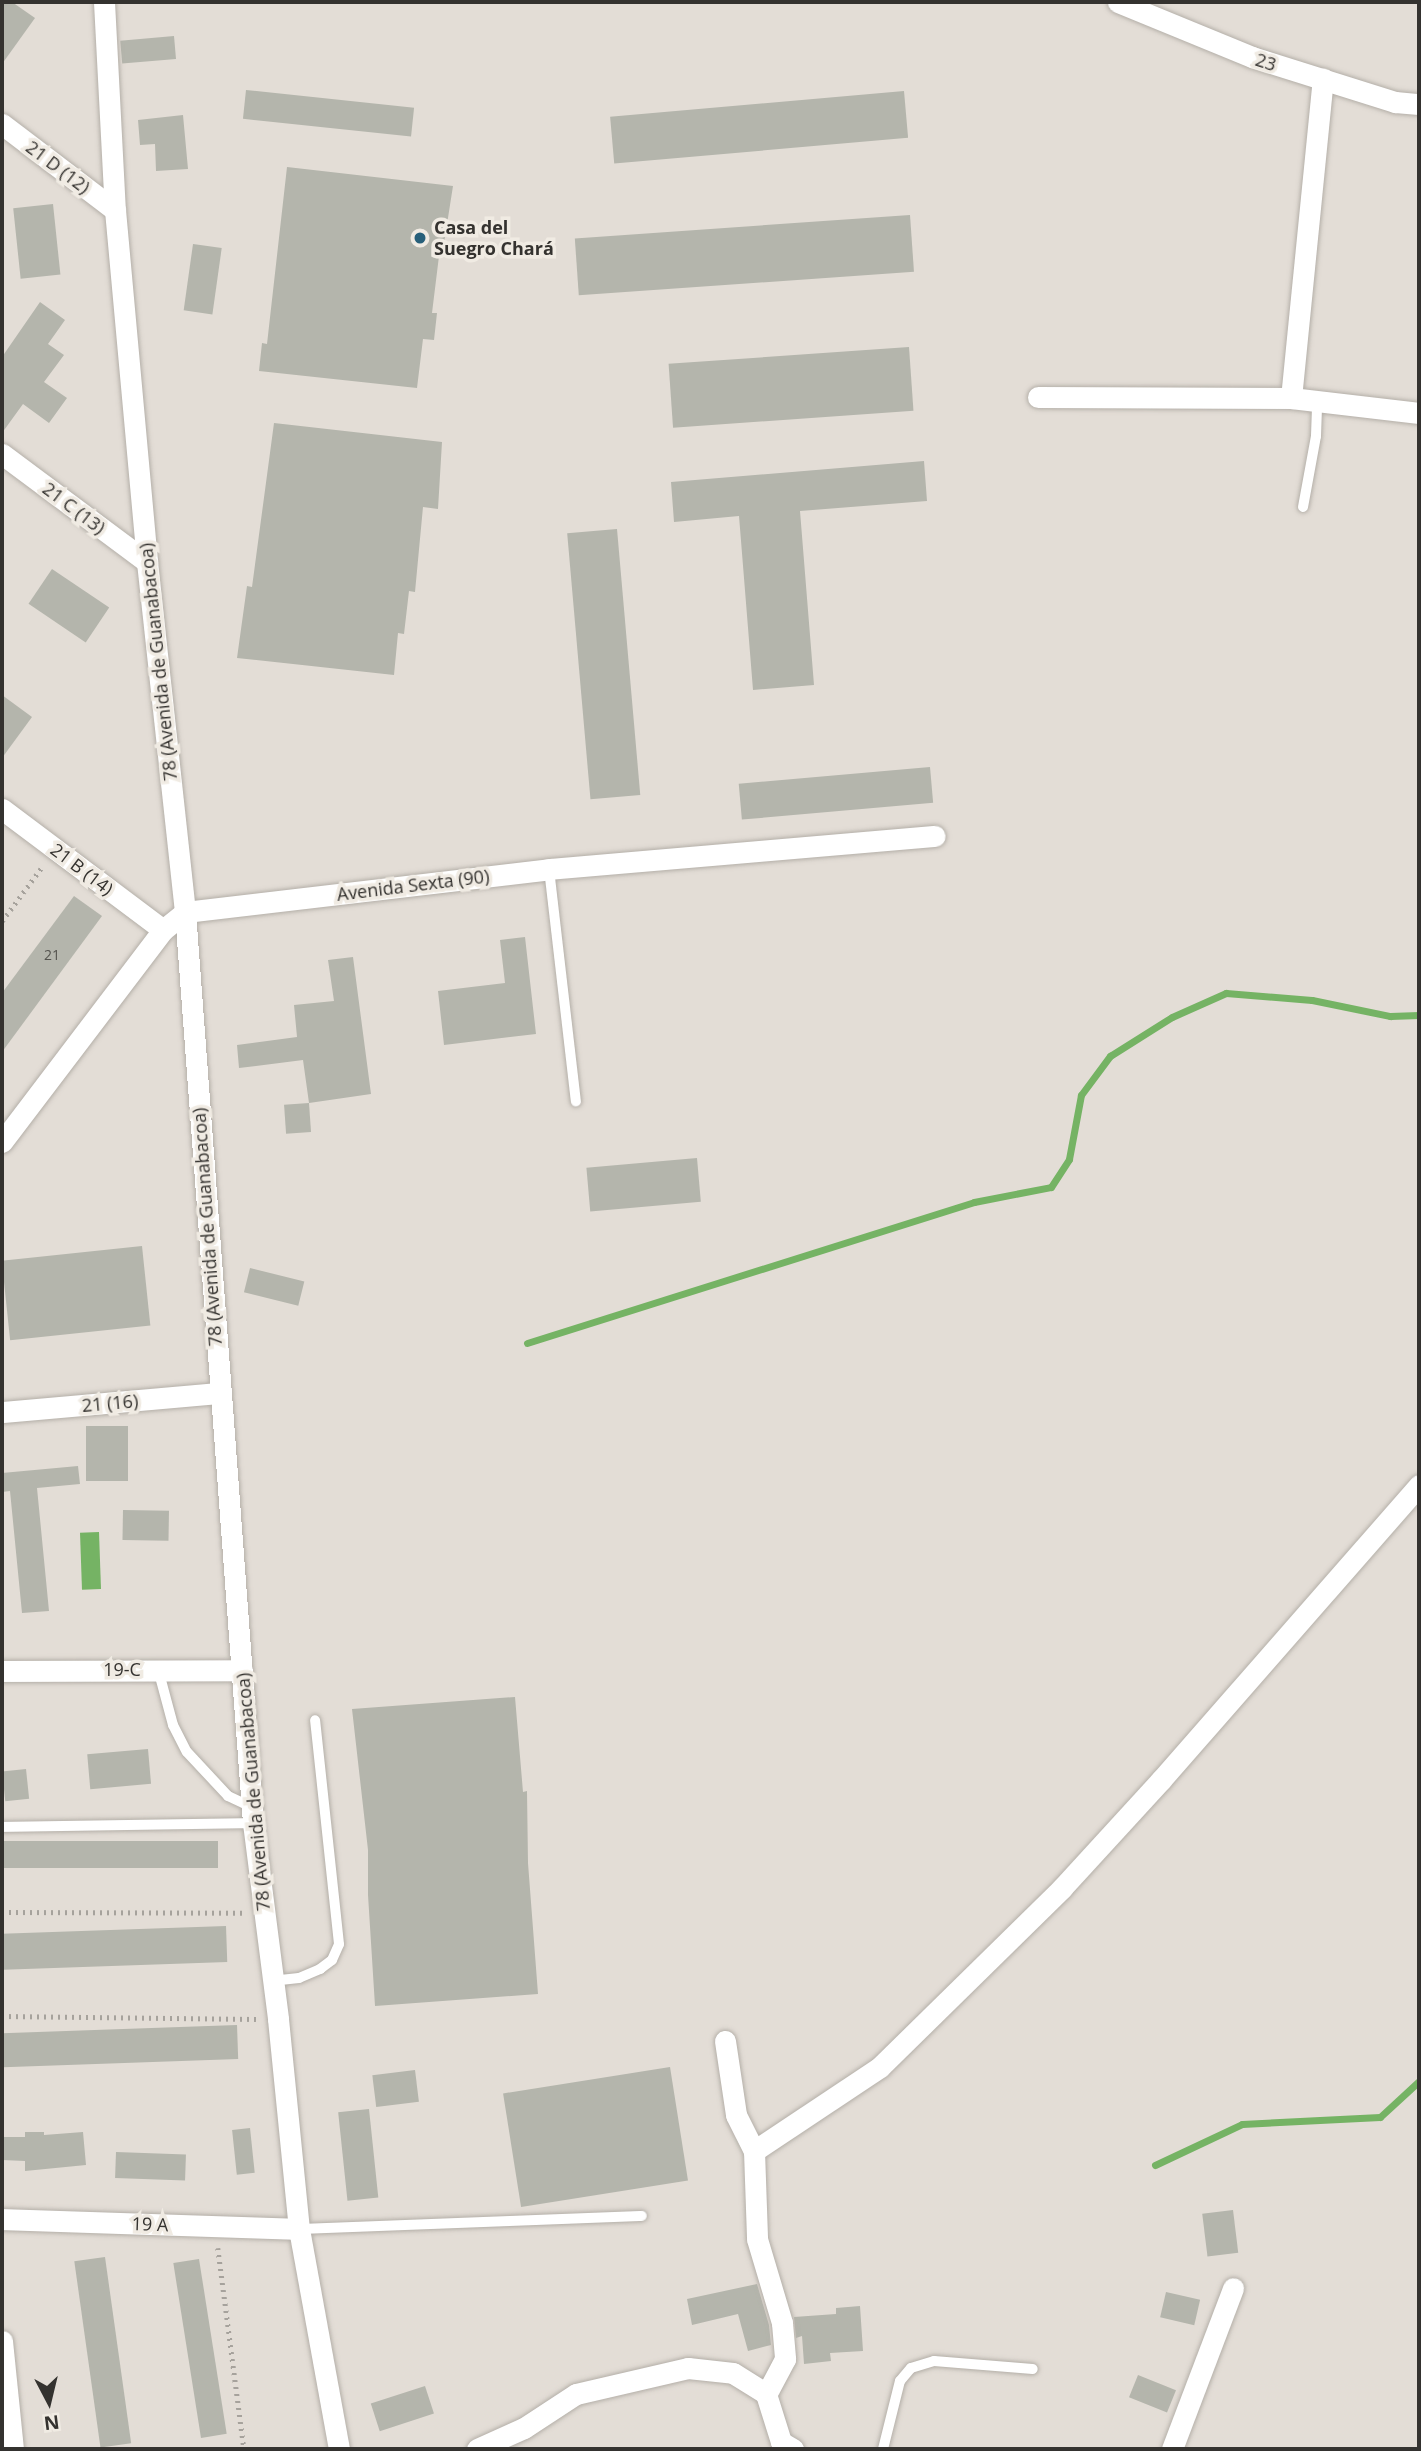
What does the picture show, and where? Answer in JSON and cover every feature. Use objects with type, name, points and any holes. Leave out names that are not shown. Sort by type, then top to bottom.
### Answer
[{"type":"street","name":"78 (Avenida de Guanabacoa)","points":[[104,2],[115,210],[147,562],[185,912],[252,1815],[271,1981],[278,2019],[299,2229],[339,2449]]},
{"type":"street","name":"23","points":[[1118,2],[1252,57],[1395,102],[1419,104]]},
{"type":"street","points":[[1291,398],[1323,79]]},
{"type":"street","name":"21 D (12)","points":[[2,124],[115,210]]},
{"type":"street","points":[[1038,397],[1291,398],[1419,413]]},
{"type":"street","name":"21 C (13)","points":[[2,453],[147,562]]},
{"type":"street","name":"21 B (14)","points":[[2,809],[163,930]]},
{"type":"street","name":"Avenida Sexta (90)","points":[[185,912],[549,869],[935,836]]},
{"type":"street","points":[[2,1140],[163,930],[185,912]]},
{"type":"street","name":"21 (16)","points":[[2,1412],[219,1393]]},
{"type":"street","points":[[754,2151],[880,2067],[1062,1888],[1161,1780],[1419,1485]]},
{"type":"street","name":"19-C","points":[[2,1671],[242,1670]]},
{"type":"street","points":[[725,2041],[736,2115],[754,2151],[757,2239],[782,2323],[785,2359],[766,2394]]},
{"type":"street","name":"19 A","points":[[2,2219],[299,2229]]},
{"type":"street","points":[[1172,2449],[1233,2288]]},
{"type":"street","points":[[2,2341],[13,2449]]},
{"type":"street","points":[[477,2449],[524,2428],[576,2394],[688,2368],[733,2372],[766,2394],[781,2442],[793,2449]]},
{"type":"lane","points":[[1303,507],[1316,436],[1317,403]]},
{"type":"lane","points":[[549,869],[576,1101]]},
{"type":"lane","points":[[158,1670],[173,1725],[187,1752],[228,1796],[252,1815]]},
{"type":"lane","points":[[271,1981],[299,1978],[320,1969],[332,1960],[338,1944],[315,1720]]},
{"type":"lane","points":[[2,1827],[252,1815]]},
{"type":"lane","points":[[299,2229],[642,2216]]},
{"type":"lane","points":[[883,2449],[900,2381],[911,2368],[934,2361],[1033,2369]]},
{"type":"path","points":[[2,921],[55,849]]},
{"type":"path","points":[[2,1912],[263,1913]]},
{"type":"path","points":[[2,2016],[278,2019]]},
{"type":"path","points":[[215,2226],[244,2449]]},
{"type":"shaded area","points":[[99,1532],[101,1589],[82,1590],[80,1533]]},
{"type":"building","points":[[2,2],[12,2],[35,18],[2,64]]},
{"type":"building","points":[[174,36],[176,59],[122,64],[120,41]]},
{"type":"building","points":[[246,90],[414,108],[411,137],[243,119]]},
{"type":"building","points":[[904,91],[908,138],[614,164],[610,117]]},
{"type":"building","points":[[183,115],[188,169],[156,171],[155,144],[140,145],[138,120]]},
{"type":"building","points":[[287,167],[453,186],[442,256],[439,256],[432,313],[437,313],[434,340],[423,339],[417,388],[259,371],[262,343],[267,344]]},
{"type":"building","points":[[53,204],[60,275],[21,279],[13,208]]},
{"type":"building","points":[[910,215],[914,272],[579,295],[575,238]]},
{"type":"building","points":[[193,244],[222,248],[212,314],[184,310]]},
{"type":"building","points":[[40,302],[65,320],[48,344],[64,355],[44,382],[67,398],[49,423],[23,404],[2,433],[2,357]]},
{"type":"building","points":[[909,347],[913,411],[673,428],[669,364]]},
{"type":"building","points":[[274,423],[442,442],[438,509],[423,507],[415,592],[409,591],[404,634],[398,633],[394,675],[237,658],[247,586],[252,587]]},
{"type":"building","points":[[924,461],[927,501],[800,511],[814,685],[753,690],[739,516],[674,522],[671,482]]},
{"type":"building","points":[[617,529],[640,795],[590,799],[567,533]]},
{"type":"building","points":[[52,569],[109,608],[86,642],[29,604]]},
{"type":"building","points":[[2,695],[32,717],[2,758]]},
{"type":"building","points":[[930,767],[933,803],[742,820],[739,784]]},
{"type":"building","points":[[74,896],[102,916],[2,1052],[2,993]]},
{"type":"building","points":[[525,937],[536,1034],[444,1045],[438,991],[505,983],[500,940]]},
{"type":"building","points":[[353,957],[371,1094],[309,1103],[303,1060],[239,1068],[237,1045],[297,1037],[294,1005],[334,1001],[328,960]]},
{"type":"building","points":[[309,1103],[311,1132],[286,1134],[284,1105]]},
{"type":"building","points":[[697,1158],[701,1202],[590,1212],[586,1168]]},
{"type":"building","points":[[142,1246],[150,1326],[10,1340],[2,1261]]},
{"type":"building","points":[[250,1268],[304,1282],[298,1306],[244,1292]]},
{"type":"building","points":[[86,1426],[128,1426],[128,1481],[86,1481]]},
{"type":"building","points":[[78,1466],[80,1484],[37,1488],[49,1611],[22,1613],[10,1491],[2,1492],[2,1473]]},
{"type":"building","points":[[123,1510],[169,1511],[168,1541],[122,1540]]},
{"type":"building","points":[[515,1697],[523,1792],[527,1791],[528,1863],[538,1994],[375,2006],[368,1850],[352,1709]]},
{"type":"building","points":[[148,1749],[151,1784],[90,1789],[87,1754]]},
{"type":"building","points":[[26,1769],[29,1799],[5,1801],[2,1772]]},
{"type":"building","points":[[2,1841],[218,1841],[218,1868],[2,1868]]},
{"type":"building","points":[[226,1926],[227,1962],[3,1970],[2,1934]]},
{"type":"building","points":[[237,2025],[238,2059],[3,2067],[2,2033]]},
{"type":"building","points":[[670,2067],[688,2181],[521,2207],[503,2093]]},
{"type":"building","points":[[415,2070],[419,2102],[376,2107],[372,2075]]},
{"type":"building","points":[[369,2109],[378,2198],[347,2201],[338,2112]]},
{"type":"building","points":[[250,2128],[255,2173],[237,2175],[232,2130]]},
{"type":"building","points":[[25,2132],[44,2132],[44,2135],[83,2132],[86,2165],[25,2171],[25,2161],[2,2160],[2,2137],[25,2137]]},
{"type":"building","points":[[116,2152],[186,2154],[185,2180],[115,2178]]},
{"type":"building","points":[[1233,2210],[1238,2253],[1207,2256],[1202,2214]]},
{"type":"building","points":[[105,2257],[131,2443],[100,2447],[74,2261]]},
{"type":"building","points":[[199,2259],[227,2434],[201,2438],[173,2263]]},
{"type":"building","points":[[757,2284],[769,2325],[771,2345],[748,2351],[738,2314],[692,2325],[687,2299]]},
{"type":"building","points":[[1166,2292],[1200,2300],[1194,2325],[1160,2317]]},
{"type":"building","points":[[860,2306],[863,2351],[830,2353],[831,2361],[804,2364],[802,2336],[796,2338],[794,2317],[836,2314],[836,2308]]},
{"type":"building","points":[[1138,2375],[1176,2390],[1167,2413],[1129,2397]]},
{"type":"building","points":[[425,2386],[434,2414],[380,2431],[371,2404]]},
{"type":"waterway","points":[[527,1343],[974,1202],[1051,1187],[1069,1159],[1081,1095],[1110,1056],[1172,1017],[1226,993],[1312,1000],[1390,1016],[1419,1015]]},
{"type":"waterway","points":[[1155,2165],[1242,2124],[1380,2117],[1419,2081]]},
{"type":"place","name":"Casa del Suegro Chará","points":[[420,238]]}]
